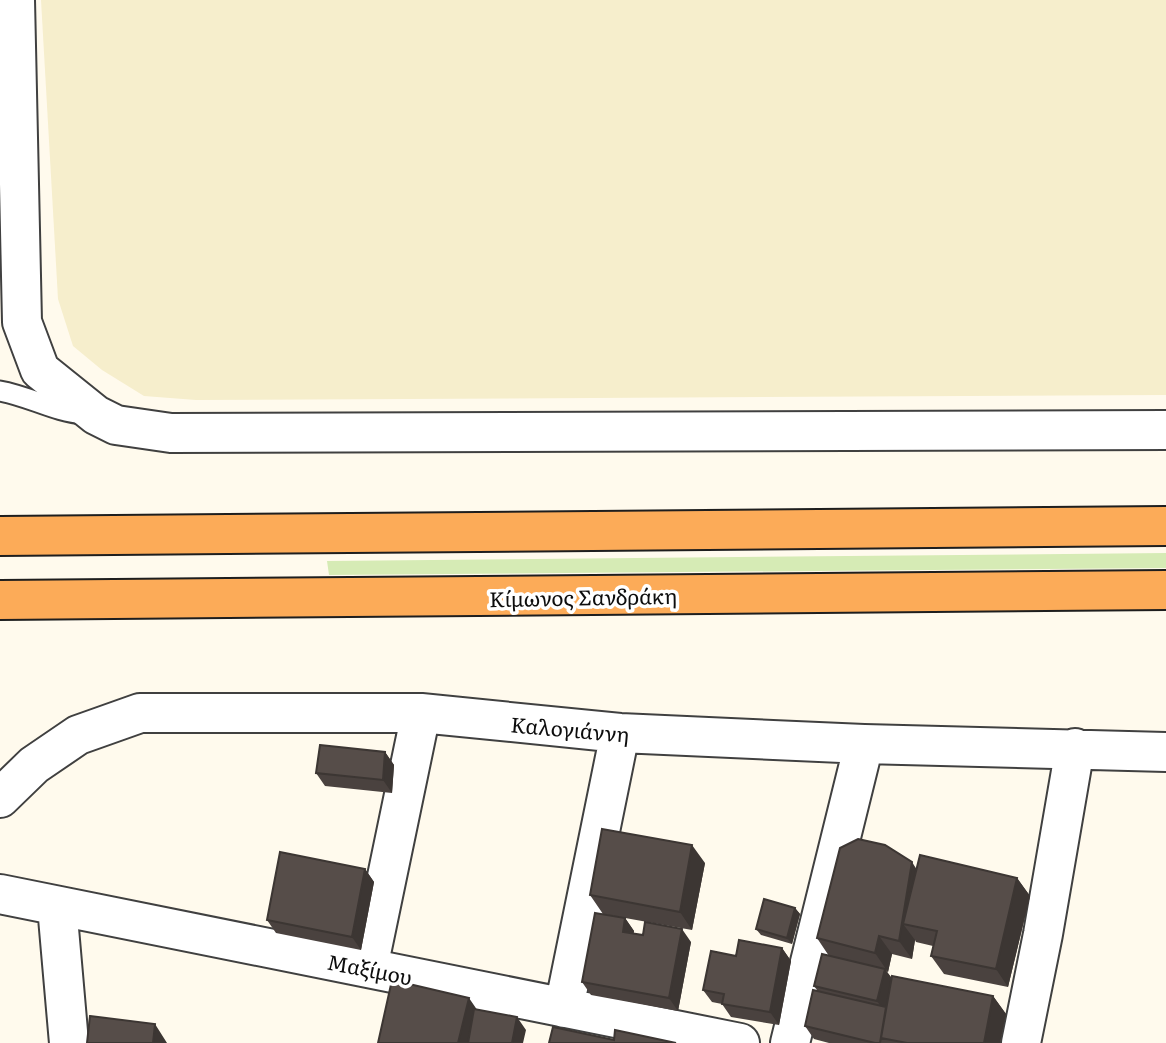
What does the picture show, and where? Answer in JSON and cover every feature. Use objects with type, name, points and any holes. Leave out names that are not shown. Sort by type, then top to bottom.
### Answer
[{"type":"highway","points":[[0,536],[1166,526]]},
{"type":"highway","name":"Κίμωνος Σανδράκη","points":[[0,600],[1166,590]]},
{"type":"street","points":[[15,0],[22,322],[40,370],[96,415],[116,425],[172,433],[1166,430]]},
{"type":"street","name":"Καλογιάννη","points":[[0,798],[34,765],[78,735],[140,713],[421,713],[620,733],[864,744],[1166,752]]},
{"type":"street","points":[[368,968],[421,713]]},
{"type":"street","points":[[564,1008],[620,733]]},
{"type":"street","points":[[790,1043],[864,744]]},
{"type":"street","points":[[1021,1043],[1075,748]]},
{"type":"street","name":"Μαξίμου","points":[[0,894],[740,1043]]},
{"type":"street","points":[[57,906],[69,1043]]},
{"type":"lane","points":[[0,391],[18,394],[60,410],[96,415]]},
{"type":"shaded area","points":[[41,0],[1166,0],[1166,395],[196,400],[144,396],[102,370],[73,346],[58,299]]},
{"type":"green space","points":[[1166,553],[1166,568],[329,575],[327,561]]},
{"type":"building","points":[[320,745],[385,752],[383,780],[316,773]]},
{"type":"building","points":[[602,829],[692,845],[680,912],[590,895]]},
{"type":"building","points":[[858,839],[885,845],[912,862],[899,941],[879,936],[875,953],[817,938],[840,848]]},
{"type":"building","points":[[280,852],[365,869],[352,937],[267,920]]},
{"type":"building","points":[[920,855],[1017,878],[996,969],[931,956],[937,931],[903,924]]},
{"type":"building","points":[[764,899],[795,908],[787,938],[756,929]]},
{"type":"building","points":[[595,913],[625,918],[623,932],[643,935],[645,922],[682,929],[669,998],[582,982]]},
{"type":"building","points":[[739,940],[782,948],[770,1012],[722,1004],[724,994],[703,990],[711,951],[736,956]]},
{"type":"building","points":[[822,954],[885,969],[877,1001],[814,986]]},
{"type":"building","points":[[892,976],[993,996],[984,1043],[907,1043],[881,1038]]},
{"type":"building","points":[[392,980],[469,998],[458,1043],[378,1043]]},
{"type":"building","points":[[813,990],[886,1007],[880,1043],[805,1026]]},
{"type":"building","points":[[474,1009],[517,1017],[512,1043],[468,1043]]},
{"type":"building","points":[[90,1016],[155,1024],[153,1043],[87,1043]]},
{"type":"building","points":[[553,1027],[614,1040],[615,1030],[676,1043],[549,1043]]}]
